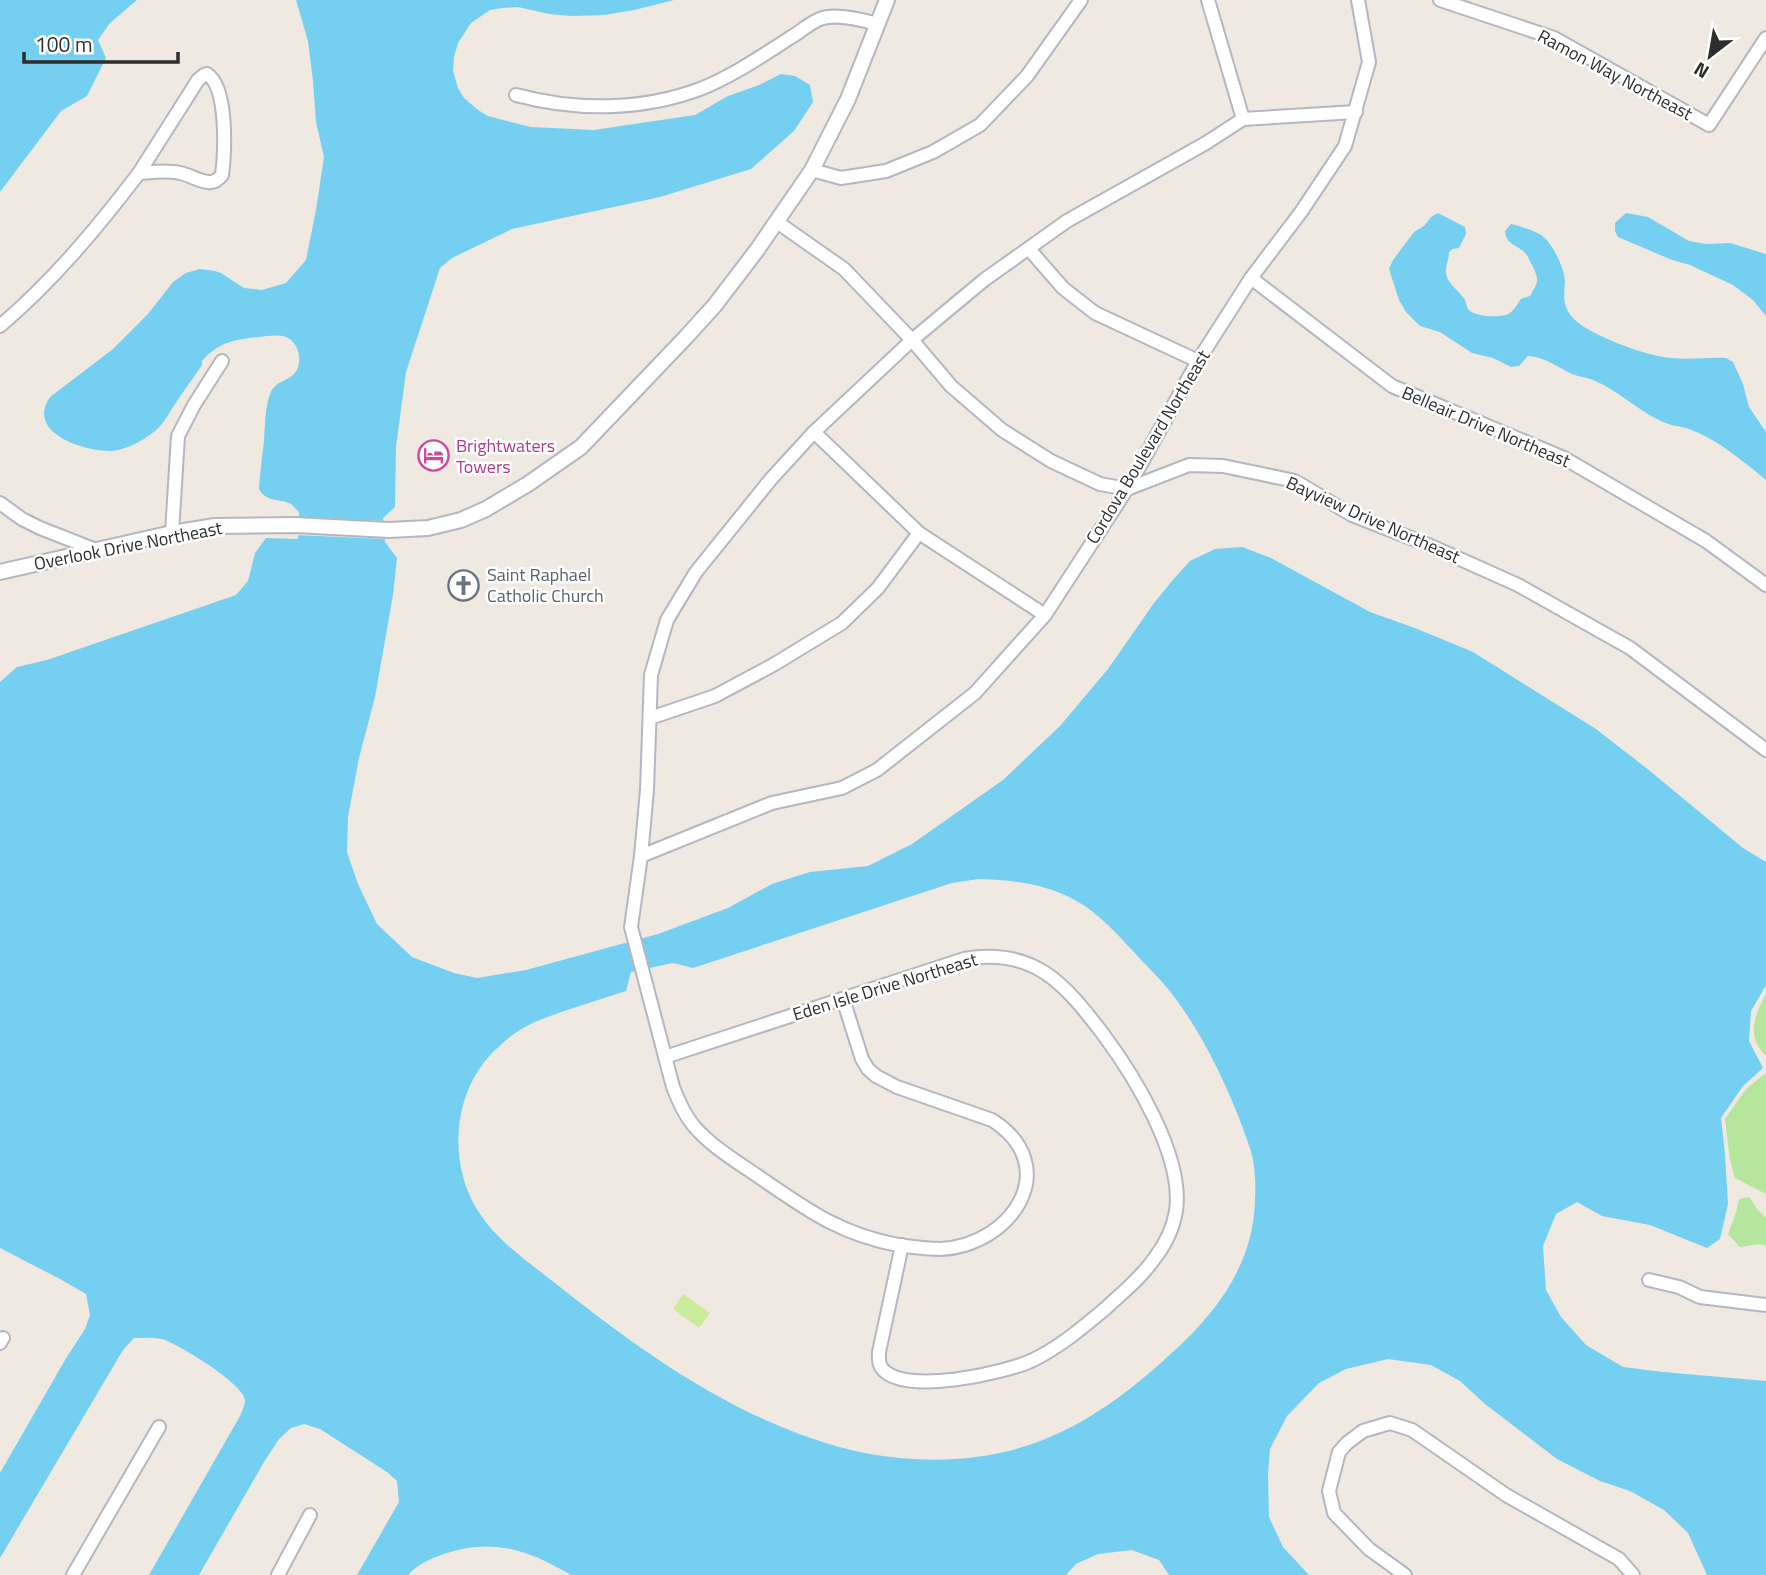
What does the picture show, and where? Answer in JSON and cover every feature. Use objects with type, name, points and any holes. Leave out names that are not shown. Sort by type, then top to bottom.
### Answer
[{"type":"street","name":"Overlook Drive Northeast","points":[[0,572],[172,533],[215,526],[295,525],[390,530],[444,525],[486,509],[556,466],[581,447],[715,305],[777,222],[812,170],[848,99],[887,0]]},
{"type":"street","points":[[812,170],[841,178],[886,171],[933,152],[980,125],[1027,76],[1081,0]]},
{"type":"street","points":[[1208,0],[1243,119]]},
{"type":"street","name":"Cordova Boulevard Northeast","points":[[641,856],[772,803],[842,788],[877,770],[975,693],[1045,615],[1127,489],[1198,361],[1251,278],[1301,212],[1345,146],[1369,62],[1358,0]]},
{"type":"street","name":"Ramon Way Northeast","points":[[1440,0],[1554,38],[1709,125],[1766,38]]},
{"type":"street","points":[[516,95],[545,102],[582,106],[625,106],[667,100],[702,88],[737,71],[821,18],[853,18],[877,24]]},
{"type":"street","points":[[0,326],[32,299],[101,223],[139,173],[198,80],[204,75],[211,76],[218,87],[223,114],[223,169],[220,178],[211,183],[178,172],[139,173]]},
{"type":"street","points":[[843,999],[862,1059],[876,1076],[898,1087],[992,1120],[1005,1128],[1017,1141],[1024,1156],[1025,1184],[1018,1206],[1001,1226],[987,1236],[971,1243],[938,1249],[873,1240],[853,1234],[788,1197],[714,1144],[686,1115],[673,1087],[631,927],[648,790],[651,675],[667,620],[696,572],[771,479],[814,432],[912,340],[984,280],[1067,221],[1206,143],[1243,119],[1356,111]]},
{"type":"street","points":[[777,222],[844,269],[912,340],[951,386],[1002,430],[1051,461],[1100,484],[1127,489]]},
{"type":"street","points":[[1029,249],[1063,288],[1095,313],[1198,361]]},
{"type":"street","name":"Belleair Drive Northeast","points":[[1251,278],[1392,386],[1564,458],[1706,541],[1766,585]]},
{"type":"street","points":[[172,533],[178,436],[222,361]]},
{"type":"street","points":[[814,432],[919,533],[1045,615]]},
{"type":"street","name":"Bayview Drive Northeast","points":[[1127,489],[1189,465],[1223,466],[1294,481],[1352,515],[1431,546],[1518,585],[1630,648],[1766,750]]},
{"type":"street","points":[[0,503],[40,528],[96,550]]},
{"type":"street","points":[[650,718],[715,696],[773,666],[842,623],[878,588],[919,533]]},
{"type":"street","name":"Eden Isle Drive Northeast","points":[[666,1058],[964,959],[980,956],[1012,958],[1043,971],[1059,984],[1091,1019],[1112,1048],[1134,1080],[1163,1137],[1171,1157],[1177,1192],[1176,1211],[1164,1244],[1133,1284],[1055,1348],[1032,1361],[970,1379],[912,1380],[896,1378],[882,1369],[878,1361],[902,1245]]},
{"type":"street","points":[[1649,1280],[1679,1287],[1700,1297],[1766,1306]]},
{"type":"street","points":[[1405,1575],[1369,1549],[1334,1513],[1329,1491],[1339,1452],[1347,1443],[1363,1431],[1390,1423],[1412,1430],[1506,1495],[1619,1559],[1633,1574]]},
{"type":"street","points":[[73,1575],[159,1427]]},
{"type":"street","points":[[278,1575],[310,1515]]},
{"type":"green space","points":[[1766,994],[1766,1056],[1756,1041],[1754,1026]]},
{"type":"green space","points":[[1766,1073],[1766,1194],[1735,1178],[1725,1119],[1746,1089]]},
{"type":"green space","points":[[1749,1197],[1766,1218],[1766,1246],[1760,1244],[1740,1247],[1728,1234],[1739,1199]]},
{"type":"green space","points":[[683,1294],[710,1313],[699,1328],[673,1309]]},
{"type":"water","points":[[0,0],[137,0],[110,23],[98,40],[106,58],[87,96],[61,111],[0,192]]},
{"type":"water","points":[[296,0],[674,0],[604,15],[549,14],[518,7],[490,10],[471,23],[458,43],[453,71],[458,88],[464,98],[488,116],[531,127],[594,130],[695,115],[728,96],[781,74],[795,76],[810,85],[813,102],[794,131],[751,169],[660,197],[512,229],[452,258],[440,268],[406,372],[396,447],[395,507],[383,518],[385,542],[397,558],[393,595],[375,697],[359,758],[348,817],[347,852],[358,884],[377,924],[412,957],[454,973],[477,978],[526,970],[658,934],[728,908],[772,884],[810,872],[868,866],[912,844],[1003,780],[1060,726],[1108,669],[1154,603],[1190,561],[1215,549],[1242,547],[1271,558],[1370,612],[1473,652],[1596,729],[1743,848],[1766,862],[1766,985],[1751,1011],[1749,1041],[1763,1068],[1743,1086],[1721,1118],[1728,1204],[1720,1239],[1707,1248],[1650,1225],[1602,1216],[1577,1202],[1556,1214],[1543,1246],[1546,1290],[1561,1317],[1586,1345],[1623,1367],[1766,1381],[1766,1575],[1707,1575],[1688,1533],[1664,1510],[1630,1491],[1600,1481],[1557,1459],[1485,1404],[1460,1381],[1431,1365],[1388,1359],[1346,1369],[1319,1383],[1287,1416],[1270,1449],[1269,1517],[1283,1547],[1309,1575],[1169,1575],[1159,1560],[1132,1550],[1098,1554],[1076,1564],[1066,1575],[571,1575],[524,1552],[508,1548],[476,1547],[441,1555],[408,1575],[357,1575],[399,1502],[397,1481],[320,1429],[304,1424],[291,1428],[279,1439],[199,1575],[149,1575],[240,1416],[245,1400],[233,1384],[195,1356],[162,1339],[148,1338],[134,1338],[123,1350],[0,1558],[0,1473],[85,1329],[90,1315],[86,1294],[0,1248],[0,682],[17,667],[47,660],[236,595],[248,581],[255,553],[266,538],[298,539],[299,512],[291,504],[269,498],[259,489],[268,399],[278,384],[294,374],[299,364],[299,353],[294,343],[280,336],[242,339],[221,346],[202,361],[202,365],[159,427],[137,443],[117,450],[87,448],[62,438],[45,421],[44,410],[50,397],[113,349],[148,314],[173,282],[186,273],[200,269],[215,271],[244,288],[262,290],[286,283],[306,260],[324,157],[316,122],[308,41]],"holes":[[[978,879],[1018,882],[1056,891],[1080,903],[1108,925],[1163,983],[1195,1028],[1230,1096],[1252,1155],[1255,1182],[1253,1222],[1248,1243],[1232,1282],[1220,1301],[1191,1334],[1153,1370],[1108,1405],[1084,1420],[1033,1444],[976,1457],[914,1459],[871,1454],[831,1445],[741,1409],[645,1351],[523,1258],[494,1232],[478,1211],[469,1194],[459,1158],[458,1139],[464,1101],[480,1068],[494,1051],[517,1031],[545,1018],[626,991],[631,972],[673,963],[693,968],[952,883]]]},
{"type":"water","points":[[1438,213],[1465,227],[1466,234],[1459,248],[1449,252],[1446,274],[1449,282],[1465,300],[1468,309],[1473,312],[1490,316],[1508,314],[1521,299],[1530,296],[1536,284],[1537,278],[1527,256],[1507,239],[1505,231],[1511,224],[1538,233],[1549,243],[1563,270],[1567,309],[1581,325],[1605,338],[1649,354],[1679,359],[1726,358],[1733,362],[1749,407],[1766,432],[1766,480],[1710,439],[1654,417],[1593,380],[1572,374],[1545,360],[1528,356],[1519,366],[1511,367],[1493,358],[1472,353],[1440,332],[1420,326],[1399,300],[1389,269],[1414,232]]},
{"type":"water","points":[[1626,213],[1648,217],[1689,241],[1706,244],[1730,243],[1766,254],[1766,316],[1753,300],[1733,285],[1618,237],[1615,223]]},
{"type":"pier","points":[[296,517],[387,521],[388,539],[295,535]]},
{"type":"place","name":"Brightwaters Towers","points":[[433,456]]},
{"type":"place","name":"Saint Raphael Catholic Church","points":[[464,585]]}]
